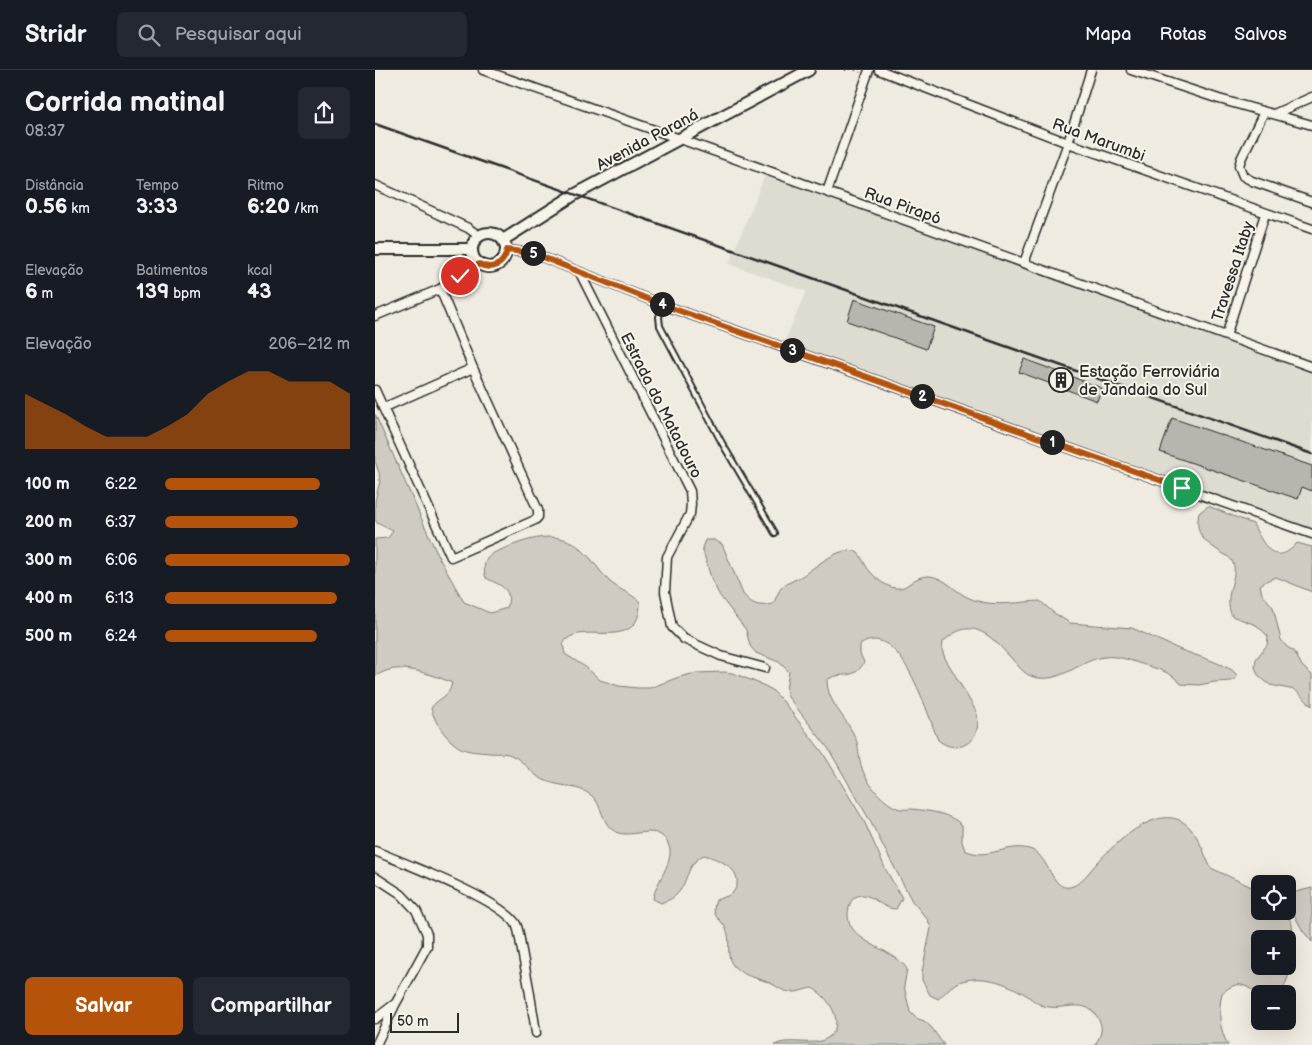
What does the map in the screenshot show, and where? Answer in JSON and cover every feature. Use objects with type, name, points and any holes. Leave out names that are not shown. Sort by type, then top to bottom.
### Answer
[{"type":"street","name":"Rua Pirapó","points":[[483,70],[680,139],[1312,368]]},
{"type":"street","name":"Avenida Paraná","points":[[505,245],[574,195],[809,70]]},
{"type":"street","points":[[827,192],[869,70]]},
{"type":"street","name":"Rua Marumbi","points":[[879,70],[1068,143],[1312,229]]},
{"type":"street","points":[[1023,263],[1068,143],[1091,70]]},
{"type":"street","points":[[1131,70],[1219,99],[1312,126]]},
{"type":"street","points":[[1274,114],[1312,97]]},
{"type":"street","points":[[1264,112],[1241,159],[1239,166],[1243,176],[1252,181],[1312,202]]},
{"type":"street","points":[[375,185],[467,228],[479,236]]},
{"type":"street","name":"Travessa Itaby","points":[[1226,336],[1265,214]]},
{"type":"street","points":[[505,245],[503,260],[499,264],[489,267],[479,264],[473,257],[473,244],[479,236],[495,234],[505,245],[532,253],[663,305],[1312,534]]},
{"type":"street","points":[[375,249],[472,249]]},
{"type":"street","points":[[375,316],[440,288],[479,264]]},
{"type":"street","name":"Estrada do Matadouro","points":[[580,273],[690,490],[690,514],[667,558],[665,592],[672,628],[684,639],[721,656],[765,668]]},
{"type":"street","points":[[375,390],[451,557],[527,524],[538,517],[537,510],[473,368],[440,288]]},
{"type":"street","points":[[383,408],[473,368]]},
{"type":"street","points":[[375,851],[479,897],[509,916],[517,926],[527,972],[536,1033]]},
{"type":"street","points":[[375,877],[401,894],[416,910],[427,934],[427,946],[376,1045]]},
{"type":"street","points":[[375,1019],[396,1003]]},
{"type":"lane","points":[[663,305],[659,317],[660,326],[722,444],[775,533]]},
{"type":"path","points":[[845,70],[851,70]]},
{"type":"shaded area","points":[[765,175],[1312,372],[1312,529],[784,343],[806,291],[729,264]]},
{"type":"shaded area","points":[[375,414],[438,556],[464,602],[490,613],[507,608],[507,592],[501,586],[486,578],[484,569],[487,558],[498,551],[530,540],[551,537],[562,538],[572,542],[581,549],[609,581],[640,602],[638,618],[631,627],[622,632],[587,633],[576,635],[566,639],[564,642],[565,654],[587,668],[600,680],[619,686],[650,688],[696,673],[724,672],[732,673],[765,686],[782,700],[823,753],[864,821],[886,870],[902,898],[896,909],[886,907],[865,895],[855,897],[850,904],[848,917],[851,927],[868,942],[900,961],[907,969],[904,986],[910,1012],[931,1027],[944,1045],[775,1045],[785,1042],[821,1041],[830,1036],[836,1022],[831,1006],[819,992],[812,988],[795,992],[782,990],[767,982],[749,976],[733,966],[729,956],[727,933],[714,910],[716,900],[728,896],[736,887],[737,878],[731,868],[721,861],[704,855],[693,864],[683,886],[675,896],[661,903],[653,899],[669,858],[669,846],[665,838],[652,832],[622,834],[616,832],[607,825],[595,799],[586,792],[539,778],[520,760],[509,754],[470,751],[454,744],[438,725],[431,708],[449,692],[452,683],[407,669],[391,669],[375,676],[375,539],[388,538],[393,531],[377,523],[375,520],[375,501],[380,481],[375,461]]},
{"type":"shaded area","points":[[1208,506],[1253,524],[1266,546],[1276,554],[1282,554],[1297,543],[1312,547],[1312,592],[1276,577],[1260,585],[1262,594],[1273,607],[1281,640],[1294,651],[1302,666],[1312,675],[1312,706],[1295,690],[1270,685],[1258,675],[1255,667],[1256,659],[1267,645],[1268,636],[1256,625],[1232,616],[1229,601],[1234,575],[1233,563],[1229,557],[1202,537],[1198,527],[1199,513]]},
{"type":"shaded area","points":[[705,540],[714,540],[722,544],[743,594],[750,601],[764,605],[773,604],[784,585],[802,576],[829,557],[837,553],[852,551],[859,554],[875,577],[892,587],[904,587],[919,578],[930,576],[941,579],[969,598],[986,603],[1004,604],[1040,601],[1070,623],[1132,628],[1232,670],[1238,676],[1232,681],[1199,685],[1181,684],[1174,677],[1162,671],[1126,659],[1104,657],[1056,676],[1039,678],[1024,672],[999,645],[985,634],[978,630],[965,629],[958,631],[943,642],[942,650],[976,711],[978,721],[974,737],[962,746],[954,747],[938,740],[910,673],[900,656],[888,645],[874,640],[860,645],[860,654],[864,662],[860,668],[852,674],[832,677],[827,680],[833,702],[856,738],[863,771],[874,790],[885,801],[899,809],[932,812],[945,815],[957,821],[962,825],[962,842],[965,850],[982,854],[1015,848],[1032,850],[1043,859],[1059,884],[1064,887],[1070,887],[1082,880],[1106,853],[1128,834],[1141,826],[1154,820],[1167,818],[1179,820],[1194,833],[1211,868],[1251,887],[1251,920],[1290,920],[1293,930],[1251,930],[1251,975],[1289,975],[1284,985],[1251,985],[1251,989],[1238,985],[1222,993],[1220,1020],[1228,1045],[1095,1045],[1100,1036],[1101,1027],[1094,1012],[1088,1008],[1081,1006],[1044,1006],[1014,988],[989,980],[972,979],[963,981],[955,984],[938,999],[930,995],[922,980],[931,928],[928,920],[912,901],[869,819],[828,748],[788,697],[786,689],[789,672],[779,662],[756,653],[750,646],[746,630],[720,596],[712,581],[702,548]]},
{"type":"shaded area","points":[[1312,888],[1312,942],[1296,918],[1296,892]]},
{"type":"building","points":[[854,299],[934,327],[926,349],[847,321]]},
{"type":"building","name":"Estação Ferroviária de Jandaia do Sul","points":[[1024,359],[1102,388],[1097,401],[1019,372]]},
{"type":"building","points":[[1172,418],[1312,466],[1312,491],[1302,487],[1298,499],[1160,452]]},
{"type":"railway","points":[[375,124],[1312,454]]},
{"type":"place","name":"Estação Ferroviária de Jandaia do Sul","points":[[1061,380]]},
{"type":"route","points":[[460,276],[479,264],[495,267],[503,260],[507,250],[532,253],[663,305],[1182,488]]}]
